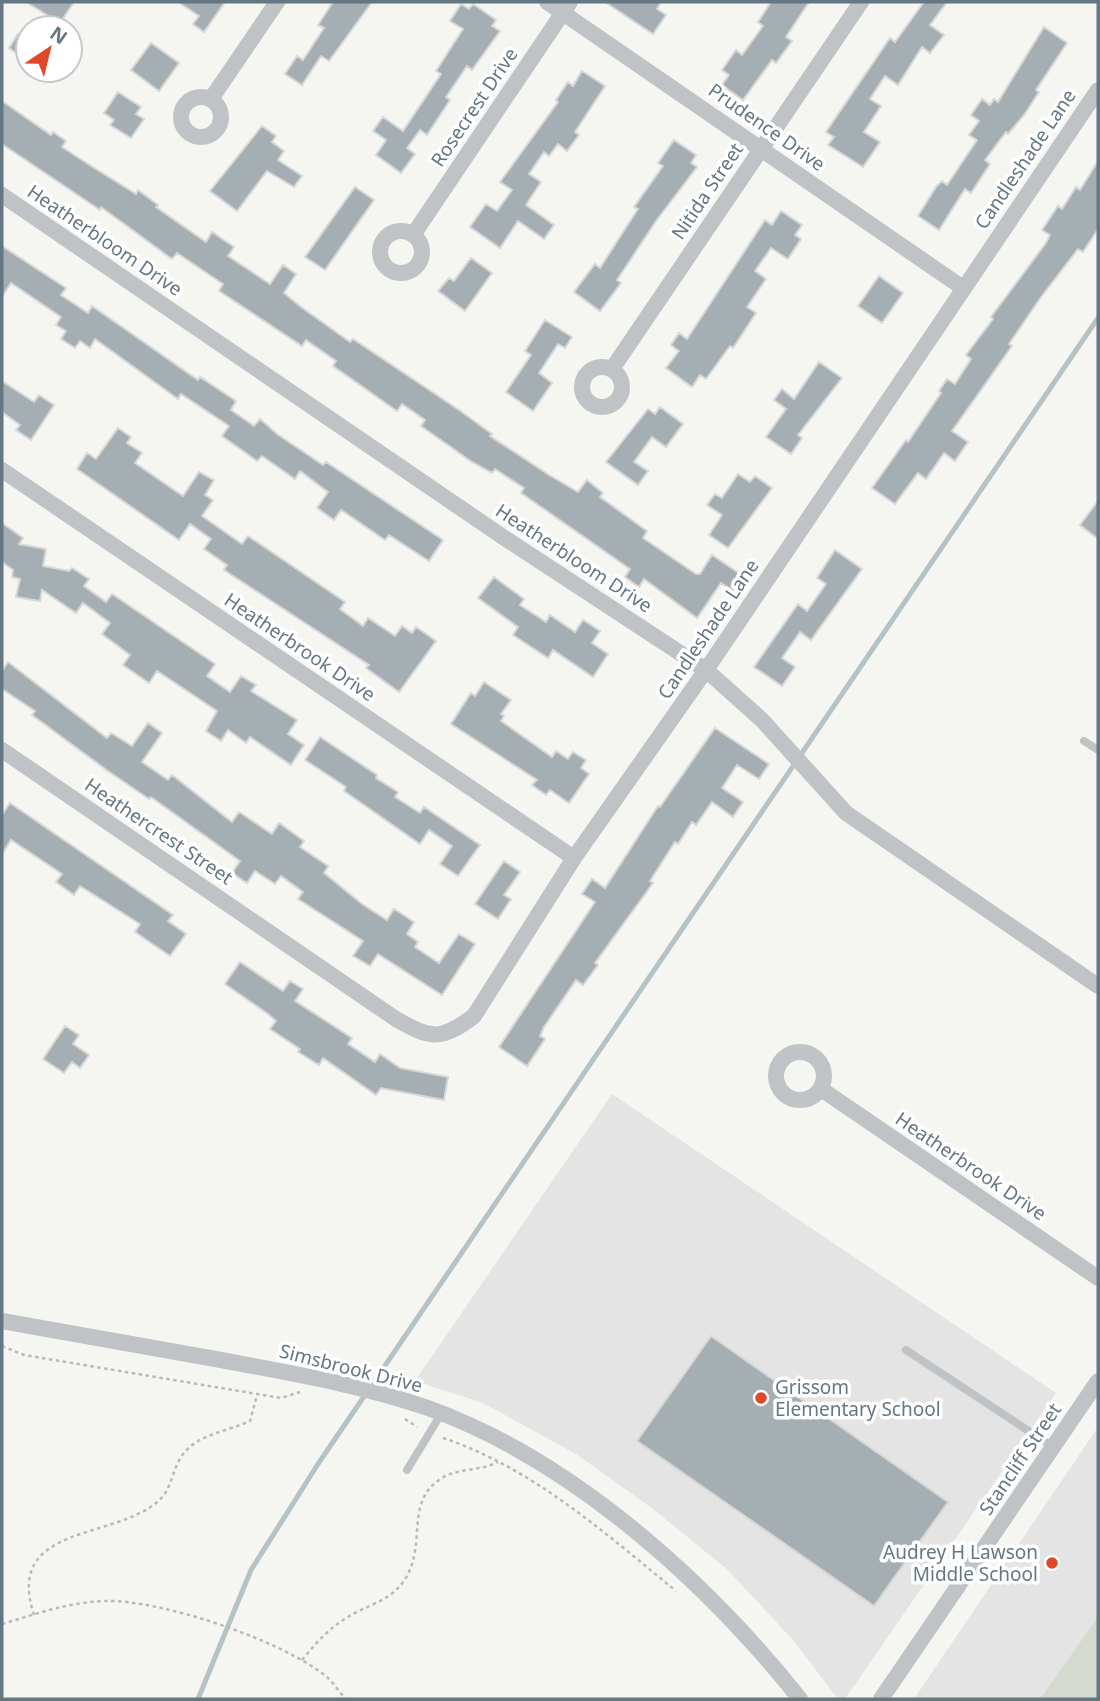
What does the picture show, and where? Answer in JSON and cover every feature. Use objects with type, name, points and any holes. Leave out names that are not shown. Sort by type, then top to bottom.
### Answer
[{"type":"street","points":[[211,99],[277,2]]},
{"type":"street","name":"Prudence Drive","points":[[547,2],[566,7],[962,288]]},
{"type":"street","name":"Nitida Street","points":[[612,369],[862,2]]},
{"type":"street","name":"Rosecrest Drive","points":[[413,235],[566,7]]},
{"type":"street","name":"Candleshade Lane","points":[[292,948],[422,1034],[451,1033],[474,1016],[575,858],[706,670],[1098,89]]},
{"type":"street","name":"Heatherbloom Drive","points":[[2,195],[503,537],[706,670],[737,694],[846,813],[1098,986]]},
{"type":"street","name":"Heatherbrook Drive","points":[[2,470],[575,858]]},
{"type":"street","name":"Heathercrest Street","points":[[2,750],[292,948]]},
{"type":"street","name":"Heatherbrook Drive","points":[[821,1089],[1098,1278]]},
{"type":"street","name":"Simsbrook Drive","points":[[2,1321],[353,1387],[390,1396],[441,1414],[519,1453],[595,1502],[684,1574],[717,1605],[800,1699]]},
{"type":"street","name":"Stancliff Street","points":[[881,1699],[1098,1381]]},
{"type":"lane","points":[[1084,741],[1098,750]]},
{"type":"lane","points":[[906,1350],[1053,1447]]},
{"type":"lane","points":[[407,1470],[441,1414]]},
{"type":"path","points":[[2,1346],[24,1355],[281,1398],[309,1390]]},
{"type":"path","points":[[34,1615],[27,1595],[27,1578],[31,1567],[50,1549],[73,1534],[129,1520],[154,1505],[165,1496],[182,1455],[205,1436],[231,1430],[250,1421],[257,1394]]},
{"type":"path","points":[[403,1418],[527,1478],[612,1539],[679,1593]]},
{"type":"path","points":[[302,1660],[324,1634],[394,1592],[406,1577],[418,1551],[417,1517],[424,1494],[443,1477],[498,1462],[519,1453]]},
{"type":"path","points":[[2,1624],[74,1603],[136,1602],[184,1614],[302,1660],[329,1679],[346,1699]]},
{"type":"shaded area","name":"Grissom Elementary School","points":[[612,1094],[1056,1393],[845,1699],[838,1699],[793,1640],[728,1570],[653,1509],[576,1454],[483,1403],[415,1381]]},
{"type":"shaded area","name":"Audrey H Lawson Middle School","points":[[1098,1427],[1098,1699],[914,1699]]},
{"type":"shaded area","points":[[1098,1617],[1098,1699],[1040,1699]]},
{"type":"building","points":[[26,2],[74,2],[66,14],[45,14]]},
{"type":"building","points":[[178,2],[225,2],[204,32],[193,24],[199,16]]},
{"type":"building","points":[[333,2],[372,2],[329,61],[321,56],[302,85],[285,74],[297,56],[303,60],[324,28],[318,25]]},
{"type":"building","points":[[605,2],[661,2],[657,9],[666,15],[653,34]]},
{"type":"building","points":[[771,2],[809,2],[786,37],[792,41],[776,63],[772,60],[743,100],[722,85],[729,75],[722,70],[736,50],[742,55],[763,26],[758,22]]},
{"type":"building","points":[[924,2],[947,2],[930,25],[944,35],[930,53],[922,47],[898,85],[885,76],[870,99],[881,106],[864,132],[880,142],[863,167],[828,145],[834,137],[826,132],[890,38],[895,42]]},
{"type":"building","points":[[461,4],[469,9],[473,4],[496,20],[492,26],[500,31],[472,70],[467,66],[446,97],[450,100],[427,135],[420,130],[407,148],[415,154],[401,173],[376,155],[386,140],[373,131],[383,117],[403,131],[441,74],[436,71],[463,29],[450,21]]},
{"type":"building","points":[[1044,27],[1067,43],[1036,90],[1039,92],[1024,115],[1008,134],[1006,132],[985,160],[990,164],[971,193],[965,189],[939,230],[918,216],[936,187],[942,181],[947,185],[977,140],[969,135],[979,121],[971,115],[982,99],[990,105],[994,99],[998,102]]},
{"type":"building","points":[[151,43],[179,63],[159,91],[131,70]]},
{"type":"building","points":[[582,71],[605,86],[575,132],[579,135],[567,151],[558,144],[549,156],[544,152],[529,174],[541,182],[526,205],[554,225],[544,239],[518,221],[500,248],[470,227],[486,204],[497,211],[512,190],[500,182],[558,102],[556,100],[568,82],[573,86]]},
{"type":"building","points":[[118,92],[141,107],[136,114],[144,119],[131,138],[110,125],[114,120],[104,113]]},
{"type":"building","points":[[2,101],[51,135],[53,132],[66,141],[62,147],[136,194],[138,190],[158,205],[156,207],[206,242],[212,232],[234,247],[228,256],[270,284],[283,265],[296,274],[284,293],[301,307],[350,342],[353,339],[459,410],[492,434],[490,436],[549,475],[578,492],[587,480],[603,493],[600,497],[647,531],[643,538],[696,574],[700,574],[712,555],[743,576],[733,591],[721,583],[697,618],[644,579],[639,587],[625,577],[630,569],[521,493],[524,488],[495,469],[492,473],[472,462],[421,426],[425,420],[402,404],[397,411],[333,366],[336,361],[306,340],[302,346],[219,291],[223,284],[177,253],[172,259],[101,207],[100,210],[2,144]]},
{"type":"building","points":[[262,126],[276,136],[272,142],[284,151],[278,160],[302,176],[294,187],[267,171],[237,211],[210,191]]},
{"type":"building","points":[[674,140],[696,155],[691,163],[697,167],[656,221],[617,280],[621,283],[600,311],[574,292],[595,264],[600,268],[638,209],[634,207],[663,166],[658,163]]},
{"type":"building","points":[[1098,161],[1098,229],[1083,252],[1078,249],[1041,297],[1009,344],[1012,346],[952,431],[968,442],[955,461],[944,453],[926,479],[918,473],[895,504],[872,488],[906,440],[908,442],[941,393],[939,391],[947,379],[955,384],[971,359],[966,355],[1046,243],[1050,235],[1042,230],[1058,206],[1062,209],[1076,187],[1080,190]]},
{"type":"building","points":[[355,187],[374,200],[325,270],[305,257]]},
{"type":"building","points":[[781,211],[802,225],[795,235],[801,239],[788,259],[771,248],[755,271],[766,279],[747,307],[756,313],[733,348],[730,346],[706,379],[700,375],[692,387],[666,368],[679,351],[671,345],[679,333],[687,339],[765,220],[772,225]]},
{"type":"building","points":[[2,246],[66,288],[61,295],[88,313],[92,306],[198,380],[200,377],[236,401],[231,410],[254,426],[260,419],[323,465],[326,462],[443,540],[429,561],[389,535],[385,540],[341,510],[334,520],[317,508],[328,492],[300,471],[295,479],[262,456],[257,461],[222,436],[229,426],[181,394],[178,399],[95,339],[90,348],[80,341],[75,348],[61,339],[66,331],[56,325],[61,317],[11,283],[2,297]]},
{"type":"building","points":[[471,258],[492,273],[465,311],[438,291],[449,278],[454,281]]},
{"type":"building","points":[[879,276],[903,293],[882,323],[858,306]]},
{"type":"building","points":[[545,320],[572,337],[565,348],[558,344],[539,373],[552,383],[533,411],[506,392],[531,355],[525,351]]},
{"type":"building","points":[[819,362],[842,378],[798,435],[802,438],[791,454],[766,437],[786,409],[774,400],[782,389],[794,399]]},
{"type":"building","points":[[2,381],[34,402],[39,395],[54,405],[31,440],[16,430],[20,425],[2,412]]},
{"type":"building","points":[[660,407],[683,424],[666,447],[652,437],[634,462],[648,471],[638,485],[606,462],[648,409],[655,414]]},
{"type":"building","points":[[118,428],[131,437],[127,443],[142,453],[135,463],[183,496],[199,472],[214,480],[205,495],[213,500],[202,516],[242,544],[248,536],[345,602],[340,609],[363,626],[368,618],[395,636],[402,626],[412,633],[416,627],[436,641],[399,692],[366,668],[369,665],[224,570],[227,565],[204,549],[211,539],[190,524],[179,540],[77,469],[87,453],[96,459]]},
{"type":"building","points":[[738,474],[750,482],[755,476],[772,488],[728,548],[709,535],[722,515],[707,505],[715,494],[722,498]]},
{"type":"building","points":[[1098,501],[1098,539],[1080,525]]},
{"type":"building","points":[[2,523],[23,538],[19,544],[46,549],[43,566],[69,571],[72,568],[89,579],[84,586],[106,602],[112,594],[215,664],[207,676],[230,692],[241,676],[256,685],[251,691],[297,720],[288,734],[304,745],[291,765],[250,737],[246,743],[228,730],[221,741],[206,731],[217,711],[157,671],[149,683],[123,665],[130,655],[102,634],[110,623],[83,603],[76,613],[42,590],[40,601],[16,597],[20,579],[12,577],[13,570],[2,562]]},
{"type":"building","points":[[835,550],[862,569],[811,640],[800,632],[782,658],[795,667],[782,686],[754,667],[798,604],[807,611],[826,584],[817,578]]},
{"type":"building","points":[[494,577],[524,599],[520,605],[546,622],[550,615],[575,632],[583,620],[600,631],[592,643],[608,654],[593,677],[553,650],[548,658],[513,635],[518,627],[478,598]]},
{"type":"building","points":[[8,662],[107,738],[111,733],[132,746],[148,723],[162,733],[142,762],[168,780],[172,775],[232,822],[239,812],[272,834],[279,823],[304,841],[300,847],[328,866],[324,873],[362,904],[387,920],[394,909],[414,922],[407,934],[418,942],[415,947],[439,963],[459,934],[475,944],[442,995],[378,954],[370,966],[353,956],[363,941],[298,899],[303,892],[281,876],[275,884],[255,871],[247,883],[232,873],[240,861],[151,797],[149,799],[108,771],[32,715],[35,711],[2,689],[2,671]]},
{"type":"building","points":[[484,682],[511,700],[501,714],[504,716],[501,721],[552,757],[556,751],[568,759],[573,752],[586,760],[581,768],[589,774],[569,803],[550,790],[546,795],[532,785],[537,780],[451,724],[471,693],[475,696]]},
{"type":"building","points":[[715,728],[769,764],[759,779],[737,765],[722,788],[743,802],[733,817],[712,802],[696,825],[692,822],[678,844],[675,842],[650,881],[653,883],[595,963],[598,965],[583,985],[576,980],[544,1027],[540,1036],[545,1039],[527,1066],[499,1047],[595,902],[582,894],[592,879],[605,888],[658,806],[660,807]]},
{"type":"building","points":[[320,737],[377,775],[376,778],[398,792],[395,797],[420,813],[424,807],[480,845],[458,876],[440,864],[452,846],[429,830],[420,844],[344,791],[346,787],[305,760]]},
{"type":"building","points":[[10,803],[173,915],[168,921],[186,934],[170,956],[135,932],[140,924],[80,886],[74,895],[56,882],[62,874],[11,840],[2,854],[2,815]]},
{"type":"building","points":[[504,861],[520,872],[504,895],[511,899],[498,919],[475,904]]},
{"type":"building","points":[[240,962],[283,991],[290,981],[303,989],[295,1001],[352,1038],[348,1044],[375,1062],[380,1054],[400,1068],[448,1077],[444,1100],[381,1088],[376,1095],[323,1058],[319,1065],[298,1052],[300,1049],[270,1029],[276,1021],[225,984]]},
{"type":"building","points":[[65,1026],[79,1035],[73,1044],[89,1055],[80,1068],[72,1062],[64,1073],[43,1059]]},
{"type":"building","points":[[711,1336],[948,1502],[874,1606],[637,1441]]},
{"type":"waterway","points":[[198,1699],[251,1570],[318,1464],[1098,318]]},
{"type":"place","name":"Grissom Elementary School","points":[[761,1398]]},
{"type":"place","name":"Audrey H Lawson Middle School","points":[[1052,1563]]}]
